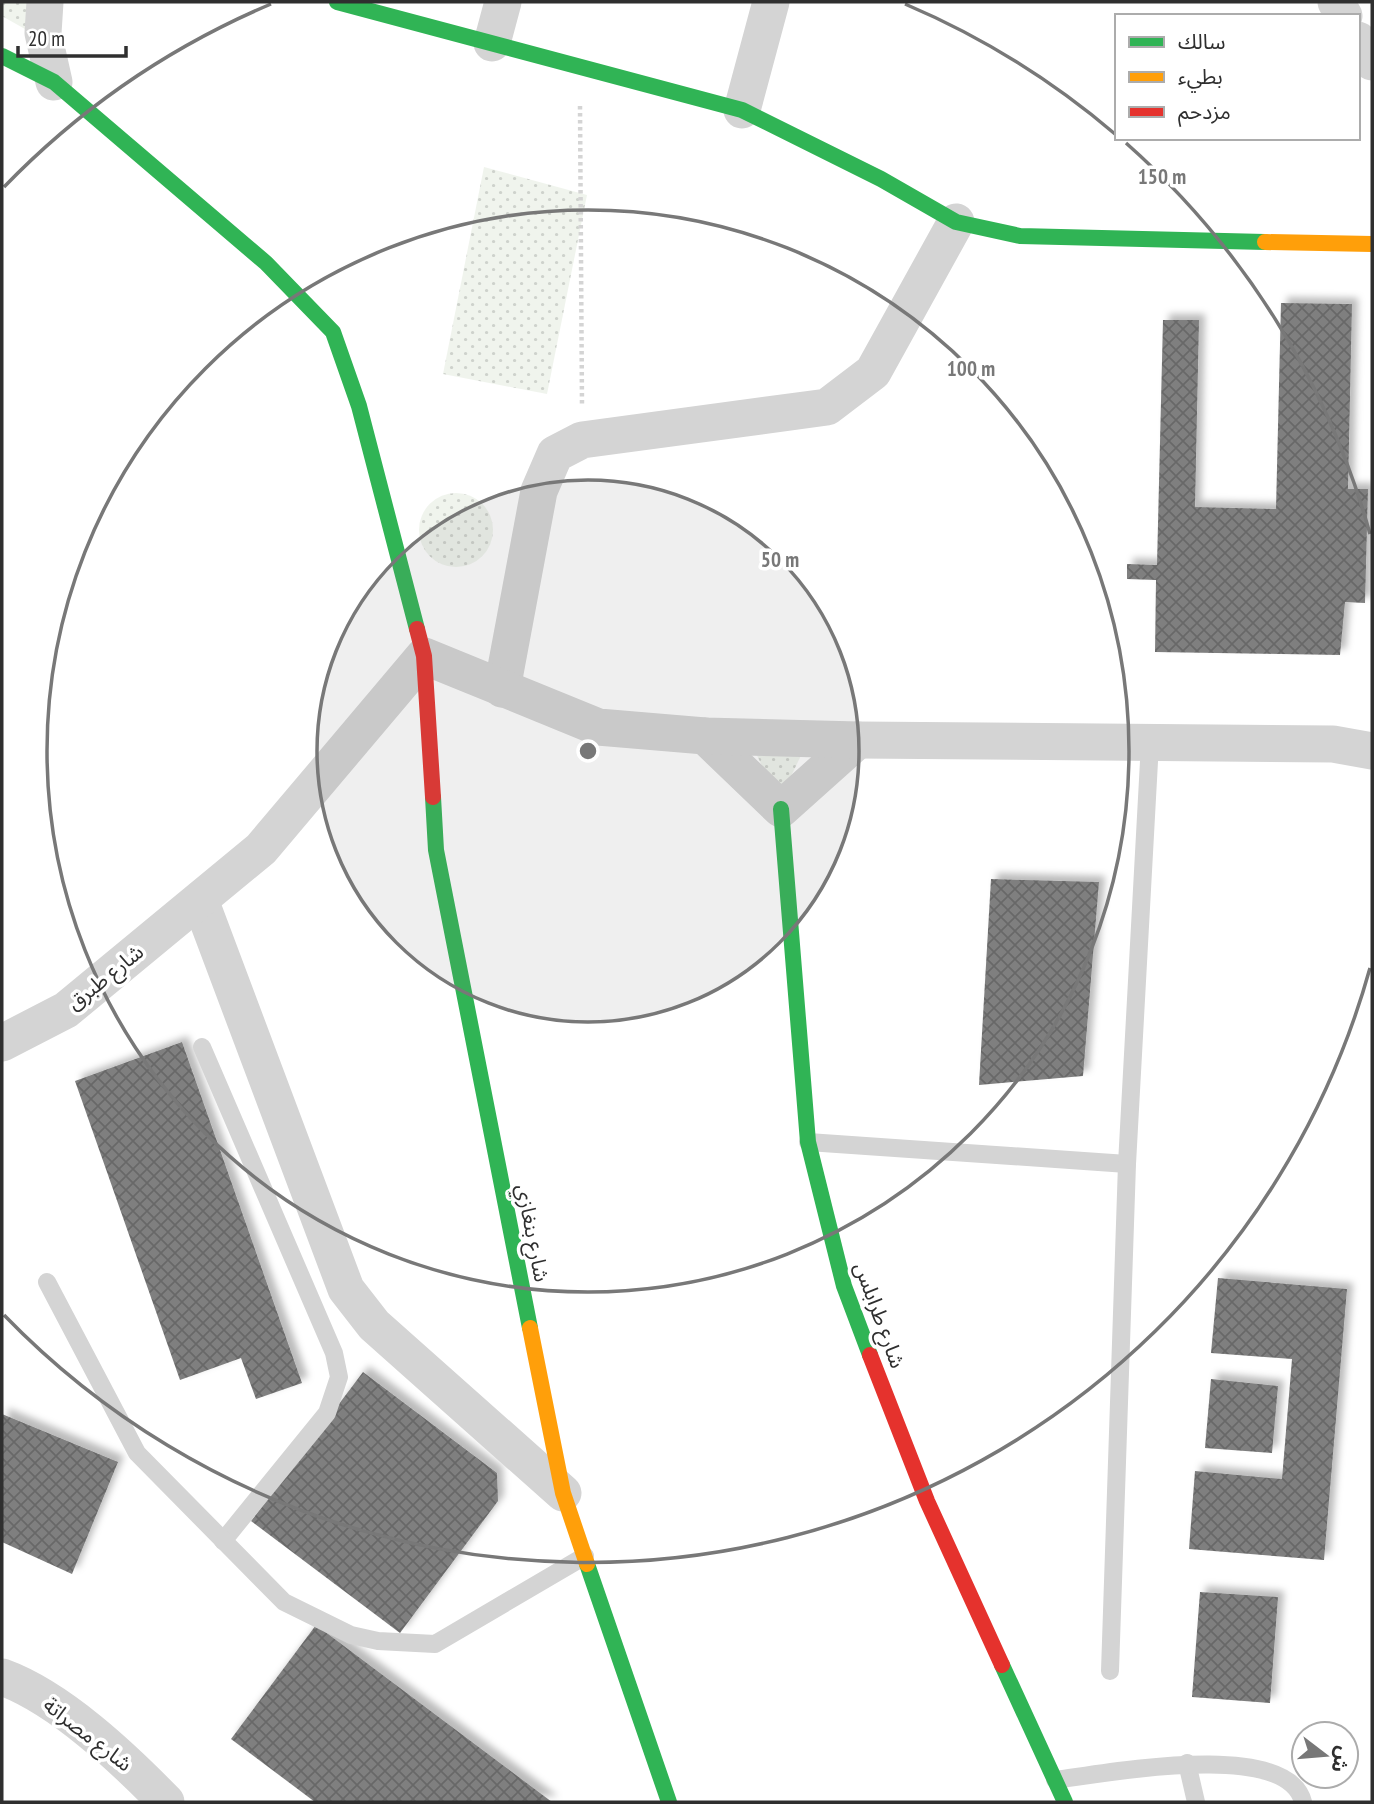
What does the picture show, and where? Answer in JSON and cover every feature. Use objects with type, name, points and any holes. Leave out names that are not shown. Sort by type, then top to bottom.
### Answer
[{"type":"street","points":[[45,2],[43,33],[54,82]]},
{"type":"street","points":[[337,2],[742,110],[881,179],[956,222],[1020,236],[1372,244]]},
{"type":"street","points":[[492,43],[503,2]]},
{"type":"street","points":[[742,110],[771,2]]},
{"type":"street","points":[[1360,43],[1372,62]]},
{"type":"street","name":"شارع بنغازي","points":[[3,61],[54,82],[266,263],[333,332],[359,406],[424,656],[436,850],[563,1493],[669,1802]]},
{"type":"street","points":[[502,689],[539,491],[555,454],[582,440],[827,407],[873,372],[956,222]]},
{"type":"street","points":[[424,656],[598,727],[705,736],[858,740],[1333,744],[1372,751]]},
{"type":"street","name":"شارع طبرق","points":[[2,1043],[66,1010],[261,849],[424,656]]},
{"type":"street","points":[[705,736],[781,809],[858,740]]},
{"type":"street","name":"شارع طرابلس","points":[[781,809],[808,1142],[844,1286],[927,1502],[1065,1802]]},
{"type":"street","points":[[200,900],[346,1289],[374,1325],[563,1493]]},
{"type":"street","name":"شارع مصراتة","points":[[2,1677],[25,1686],[122,1757],[166,1802]]},
{"type":"lane","points":[[1110,1671],[1127,1164],[1150,743]]},
{"type":"lane","points":[[202,1047],[334,1353],[339,1377],[327,1413],[223,1541]]},
{"type":"lane","points":[[808,1142],[1127,1164]]},
{"type":"lane","points":[[47,1282],[137,1453],[284,1602],[351,1635],[378,1641],[435,1644],[585,1556]]},
{"type":"lane","points":[[1055,1780],[1187,1763],[1265,1769],[1295,1787],[1303,1802]]},
{"type":"lane","points":[[1187,1763],[1196,1802]]},
{"type":"path","points":[[580,67],[582,440]]},
{"type":"shaded area","points":[[2,2],[37,2],[32,33],[2,16]]},
{"type":"shaded area","points":[[484,167],[587,195],[547,394],[443,374]]},
{"type":"shaded area","points":[[456,493],[470,496],[482,504],[490,516],[493,530],[490,544],[482,556],[470,564],[456,567],[442,564],[430,556],[422,544],[419,530],[422,516],[430,504],[442,496]]},
{"type":"shaded area","points":[[750,741],[808,741],[779,801]]},
{"type":"building","points":[[1281,303],[1352,304],[1348,489],[1368,489],[1365,603],[1345,602],[1340,655],[1155,652],[1156,580],[1127,579],[1127,564],[1157,565],[1163,320],[1199,320],[1195,507],[1276,509]]},
{"type":"building","points":[[991,879],[1099,882],[1083,1076],[979,1085]]},
{"type":"building","points":[[182,1042],[302,1383],[256,1399],[241,1358],[180,1380],[75,1081]]},
{"type":"building","points":[[1218,1278],[1347,1289],[1324,1560],[1189,1549],[1195,1471],[1282,1479],[1292,1359],[1211,1353]]},
{"type":"building","points":[[363,1372],[497,1473],[498,1501],[400,1633],[251,1521]]},
{"type":"building","points":[[1211,1379],[1278,1386],[1272,1453],[1205,1448]]},
{"type":"building","points":[[2,1414],[118,1462],[72,1574],[2,1542]]},
{"type":"building","points":[[1200,1592],[1278,1597],[1270,1703],[1192,1697]]},
{"type":"building","points":[[316,1625],[552,1802],[315,1802],[231,1739]]},
{"type":"traffic: fast","points":[[337,2],[742,110],[881,179],[956,222],[1020,236],[1265,242]]},
{"type":"traffic: fast","points":[[2,56],[54,82],[266,263],[333,332],[359,406],[417,629]]},
{"type":"traffic: fast","points":[[433,797],[436,850],[530,1328]]},
{"type":"traffic: fast","points":[[781,809],[808,1142],[844,1286],[870,1355]]},
{"type":"traffic: fast","points":[[587,1564],[669,1802]]},
{"type":"traffic: fast","points":[[1002,1665],[1065,1802]]},
{"type":"traffic: slow","points":[[1265,242],[1372,244]]},
{"type":"traffic: slow","points":[[530,1328],[563,1493],[587,1564]]},
{"type":"traffic: jam","points":[[417,629],[424,656],[433,797]]},
{"type":"traffic: jam","points":[[870,1355],[927,1501],[1002,1665]]}]
